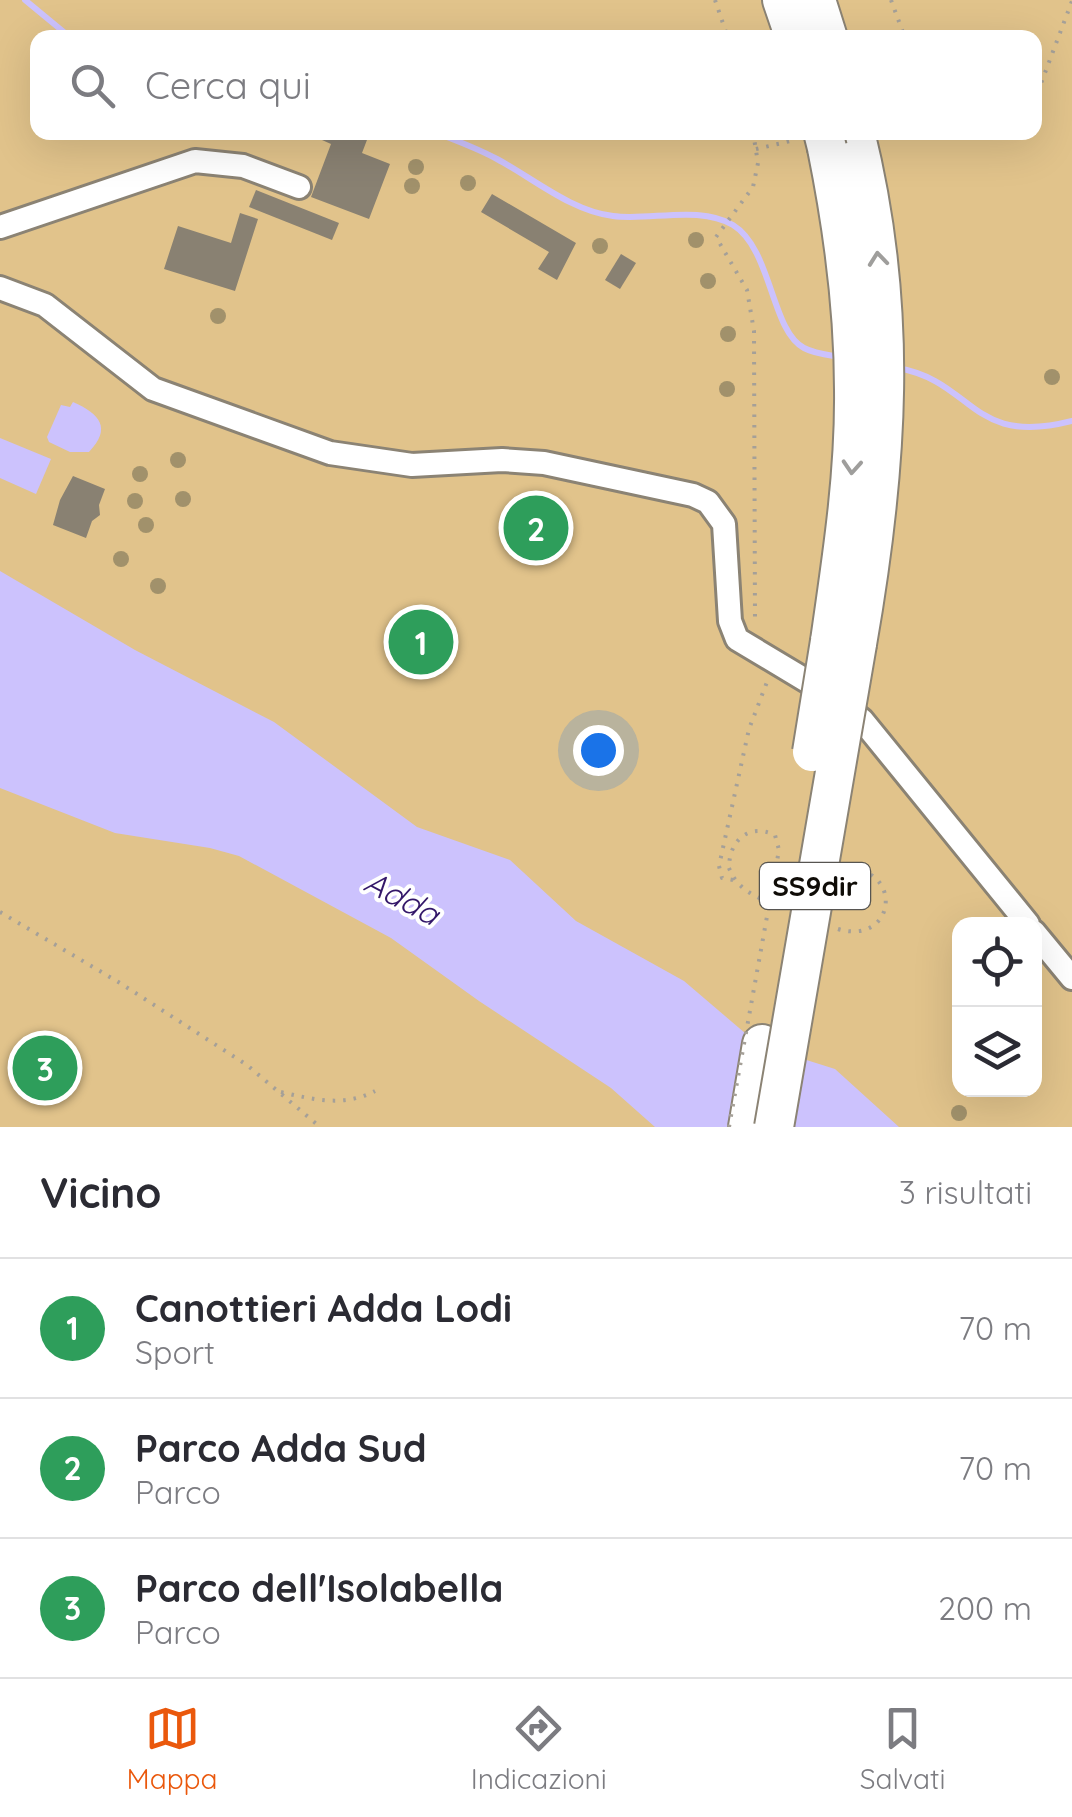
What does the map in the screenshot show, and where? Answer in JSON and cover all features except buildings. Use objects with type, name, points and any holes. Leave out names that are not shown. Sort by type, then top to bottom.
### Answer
[{"type":"highway","points":[[782,0],[793,30]]},
{"type":"highway","points":[[816,0],[825,30]]},
{"type":"highway","name":"SS9dir","points":[[748,1127],[844,642],[873,553],[881,482],[869,363],[844,254],[834,140]]},
{"type":"highway","name":"SS9dir","points":[[774,1127],[844,642]]},
{"type":"street","points":[[0,227],[194,161],[243,166],[299,187]]},
{"type":"street","points":[[0,288],[45,305],[153,388],[330,453],[412,465],[502,460],[544,463],[708,502],[724,524],[732,631],[764,658],[832,696],[862,720],[1022,917]]},
{"type":"street","points":[[1042,942],[1072,978]]},
{"type":"path","points":[[715,0],[725,30]]},
{"type":"path","points":[[891,0],[902,30]]},
{"type":"path","points":[[1042,81],[1072,1]]},
{"type":"path","points":[[735,880],[722,878],[719,866],[764,658],[754,330],[746,290],[717,242],[718,231],[753,187],[758,163],[755,140]]},
{"type":"path","points":[[756,149],[820,140]]},
{"type":"path","points":[[729,1127],[779,850],[775,835],[760,830],[742,835],[731,851],[730,868]]},
{"type":"path","points":[[838,873],[857,868],[877,878],[886,899],[878,922]]},
{"type":"path","points":[[0,912],[247,1065],[320,1127]]},
{"type":"path","points":[[277,1091],[317,1100],[355,1101],[375,1090]]},
{"type":"shaded area","points":[[0,0],[1072,0],[1072,1127],[0,1127]]},
{"type":"water","points":[[73,402],[100,422],[100,436],[89,452],[70,452],[49,442],[47,437],[61,405],[70,407]]},
{"type":"water","points":[[0,438],[51,459],[36,494],[0,478]]},
{"type":"water","name":"Adda","points":[[0,571],[135,650],[274,722],[417,827],[510,860],[576,921],[684,981],[759,1045],[835,1069],[899,1127],[655,1127],[611,1088],[391,938],[239,856],[115,833],[0,788]]},
{"type":"waterway","points":[[25,0],[61,30]]},
{"type":"waterway","points":[[455,140],[567,201],[597,213],[627,217],[705,216],[733,225],[756,252],[793,339],[808,350],[841,357]]},
{"type":"waterway","points":[[898,368],[923,375],[976,410],[1013,426],[1038,427],[1072,421]]},
{"type":"place","name":"Parco Adda Sud","points":[[536,528]]},
{"type":"place","name":"Canottieri Adda Lodi","points":[[421,642]]},
{"type":"place","name":"Parco dell'Isolabella","points":[[45,1068]]}]
